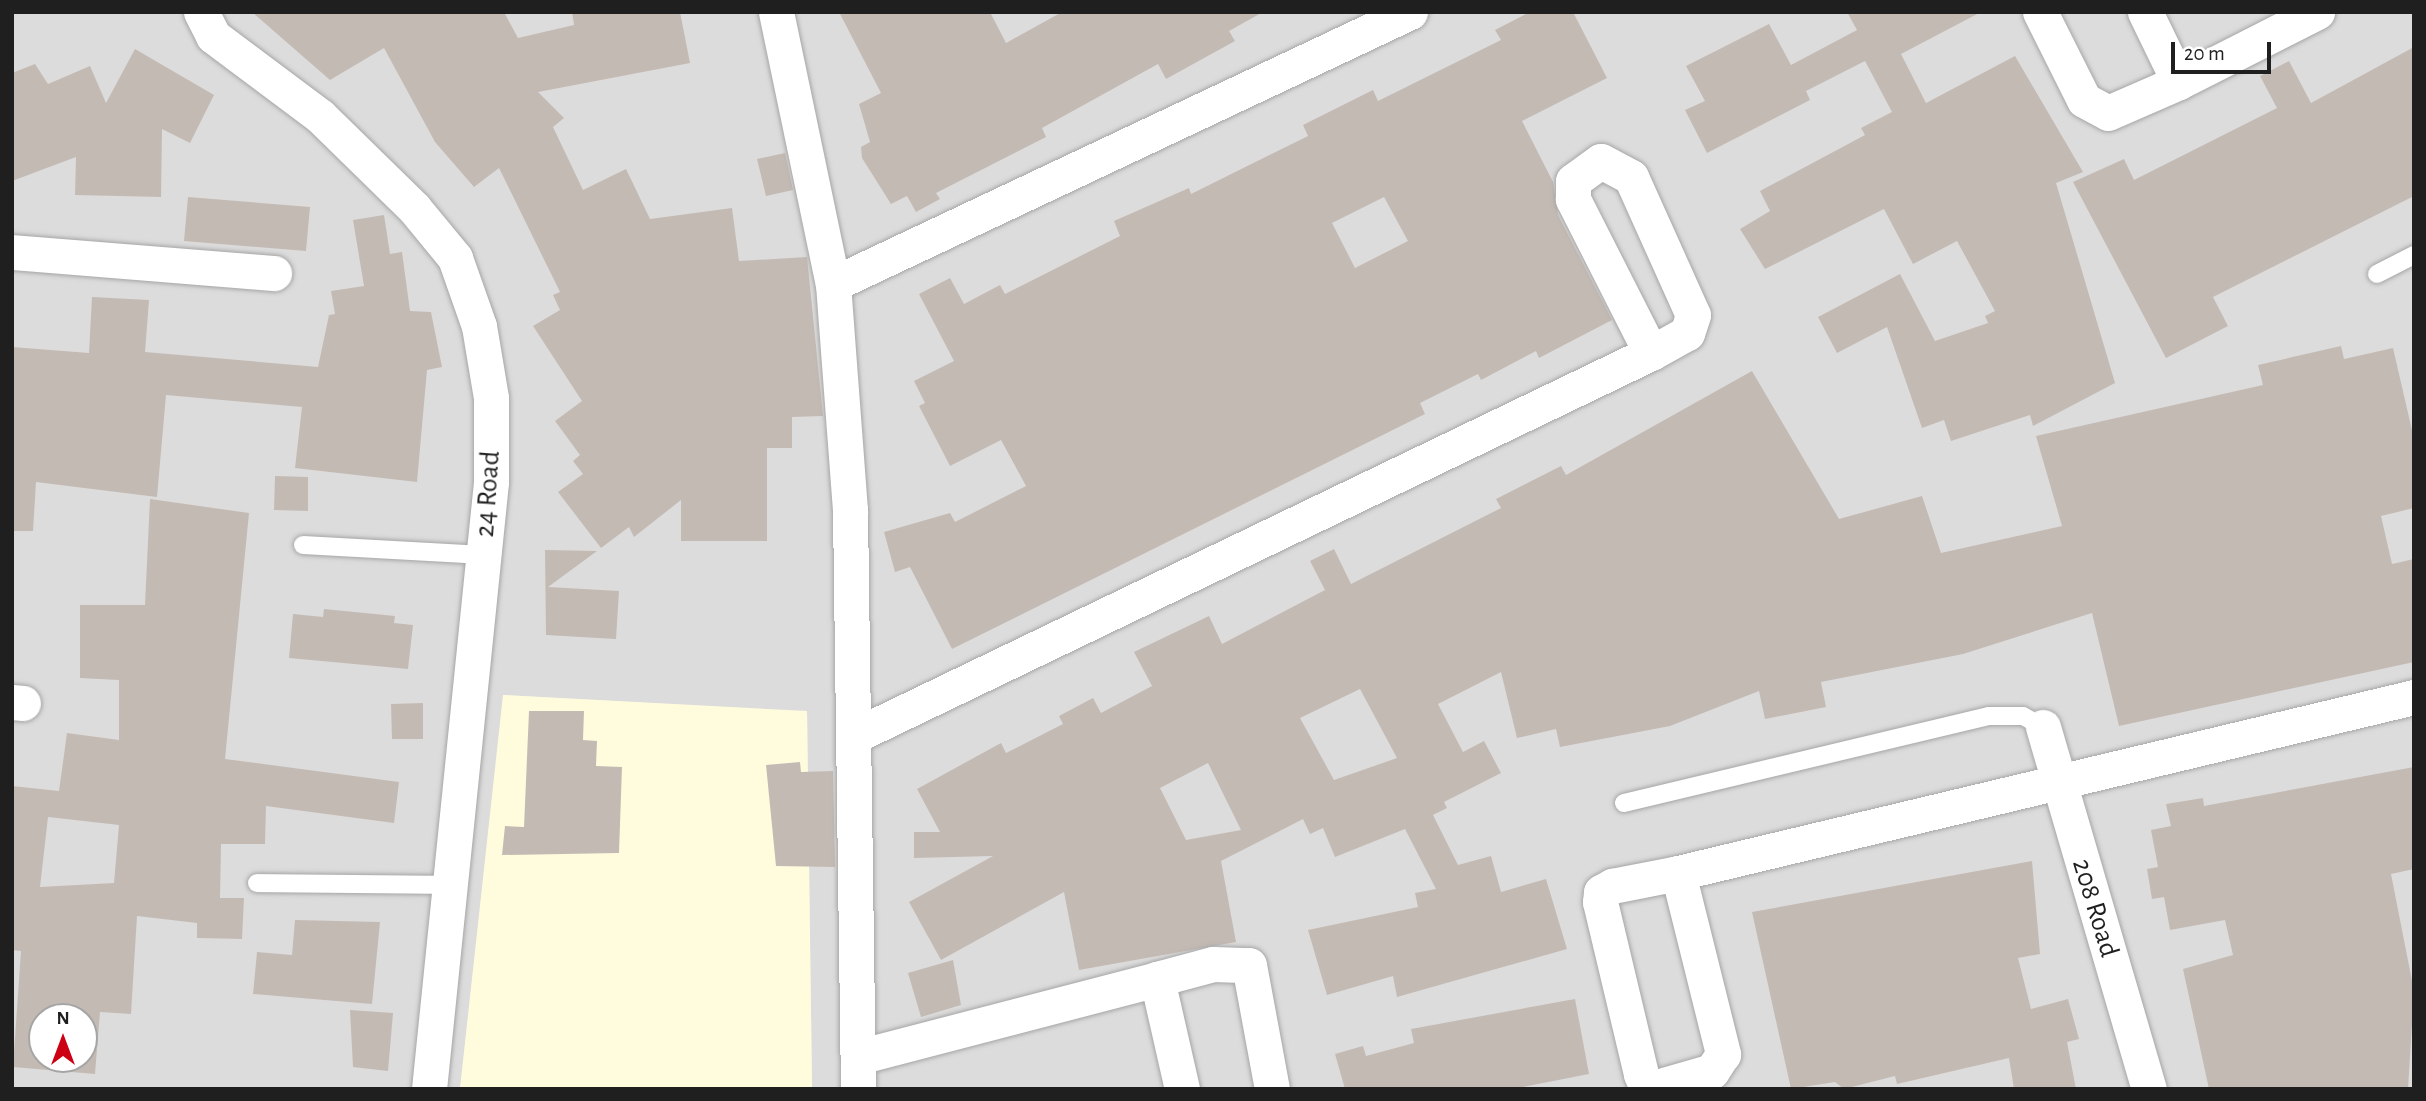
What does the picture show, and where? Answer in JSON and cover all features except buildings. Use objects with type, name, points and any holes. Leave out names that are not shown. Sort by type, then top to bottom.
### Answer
[{"type":"street","name":"24 Road","points":[[201,12],[213,36],[372,163],[455,258],[479,326],[491,398],[484,555],[429,1089]]},
{"type":"street","points":[[776,12],[833,284],[850,510],[858,1073],[1157,979],[1213,964],[1249,965],[1272,1089]]},
{"type":"street","points":[[833,284],[1410,12]]},
{"type":"street","points":[[2040,12],[2096,111],[2108,113],[2179,82],[2317,12]]},
{"type":"street","points":[[2145,12],[2179,82]]},
{"type":"street","points":[[854,736],[1651,353],[1687,333],[1693,315],[1631,177],[1601,161],[1573,181],[1573,199],[1651,353]]},
{"type":"street","points":[[12,251],[274,273]]},
{"type":"street","points":[[1678,873],[1723,1054],[1712,1071],[1657,1087],[1645,1084],[1641,1074],[1600,902],[1601,892],[1612,886],[1678,873],[2411,699]]},
{"type":"street","name":"208 Road","points":[[2043,727],[2057,783],[2149,1089]]},
{"type":"street","points":[[1157,979],[1182,1089]]},
{"type":"lane","points":[[2377,274],[2414,255]]},
{"type":"lane","points":[[303,545],[484,555]]},
{"type":"lane","points":[[1624,803],[1989,716],[2023,716],[2043,727]]},
{"type":"lane","points":[[257,883],[450,885]]},
{"type":"shaded area","points":[[12,12],[2414,12],[2414,1089],[812,1089],[807,712],[504,695],[460,1089],[12,1089]]},
{"type":"shaded area","points":[[503,695],[807,711],[812,1089],[460,1089]]}]
